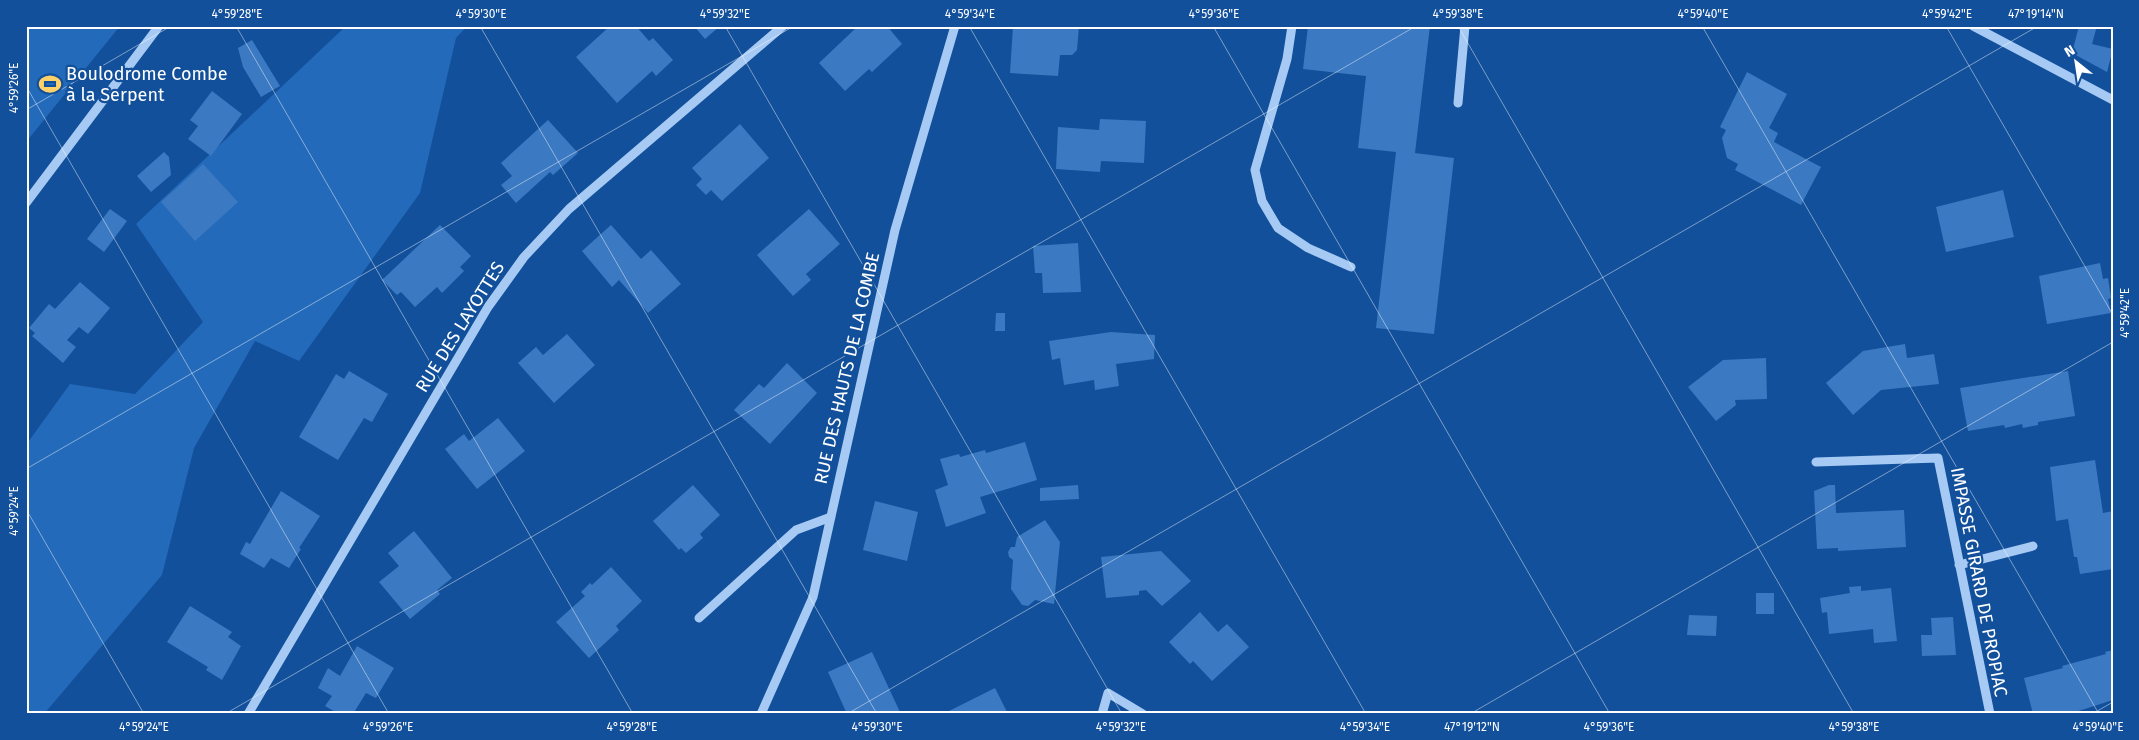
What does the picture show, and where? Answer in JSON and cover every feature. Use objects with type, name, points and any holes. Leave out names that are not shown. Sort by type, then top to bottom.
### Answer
[{"type":"street","points":[[26,203],[159,26]]},
{"type":"street","name":"RUE DES LAYOTTES","points":[[248,714],[488,307],[524,257],[569,209],[783,26]]},
{"type":"street","name":"RUE DES HAUTS DE LA COMBE","points":[[762,714],[813,597],[895,230],[955,26]]},
{"type":"street","points":[[1292,26],[1287,59],[1255,170],[1262,201],[1278,228],[1308,248],[1351,267]]},
{"type":"street","points":[[1458,104],[1465,26]]},
{"type":"street","points":[[1973,26],[2113,100]]},
{"type":"street","name":"IMPASSE GIRARD DE PROPIAC","points":[[1816,462],[1938,458],[1990,714]]},
{"type":"street","points":[[699,618],[796,530],[831,517]]},
{"type":"street","points":[[1959,565],[2033,546]]},
{"type":"street","points":[[1102,714],[1108,693],[1143,714]]},
{"type":"shaded area","name":"Boulodrome Combe à la Serpent","points":[[26,26],[120,26],[26,142]]},
{"type":"shaded area","points":[[346,26],[467,26],[456,38],[420,193],[299,361],[255,341],[194,448],[162,575],[44,714],[26,714],[26,445],[70,384],[135,394],[203,322],[136,224]]},
{"type":"building","points":[[610,26],[636,26],[649,41],[653,38],[673,60],[656,76],[652,71],[617,103],[576,57]]},
{"type":"building","points":[[694,26],[720,26],[705,39]]},
{"type":"building","points":[[858,26],[887,26],[902,44],[872,72],[869,69],[845,91],[819,63]]},
{"type":"building","points":[[1013,26],[1079,26],[1077,50],[1072,55],[1060,55],[1058,76],[1010,73]]},
{"type":"building","points":[[1308,26],[1430,26],[1415,153],[1454,158],[1434,334],[1376,328],[1396,152],[1358,148],[1366,76],[1303,69]]},
{"type":"building","points":[[2079,26],[2097,26],[2092,44],[2113,49],[2107,72],[2072,53]]},
{"type":"building","points":[[252,40],[280,86],[261,97],[243,67],[238,48]]},
{"type":"building","points":[[1747,72],[1787,94],[1769,128],[1778,133],[1774,142],[1821,167],[1801,205],[1735,170],[1738,164],[1727,158],[1722,138],[1726,130],[1720,127]]},
{"type":"building","points":[[212,91],[242,114],[211,156],[188,139],[198,126],[190,120]]},
{"type":"building","points":[[1100,119],[1146,121],[1144,163],[1101,161],[1100,172],[1056,169],[1058,127],[1099,130]]},
{"type":"building","points":[[548,120],[578,153],[553,175],[550,172],[516,203],[501,185],[512,176],[501,163]]},
{"type":"building","points":[[740,124],[769,158],[722,201],[711,190],[706,195],[696,185],[702,179],[692,168]]},
{"type":"building","points":[[164,152],[169,157],[171,175],[151,192],[137,176]]},
{"type":"building","points":[[203,164],[238,202],[195,241],[161,202]]},
{"type":"building","points":[[2003,190],[2014,237],[1946,252],[1936,207]]},
{"type":"building","points":[[110,209],[127,221],[104,252],[87,239]]},
{"type":"building","points":[[809,209],[840,244],[806,274],[811,280],[793,296],[757,255]]},
{"type":"building","points":[[440,225],[471,256],[460,267],[464,271],[442,293],[437,287],[415,307],[401,292],[397,295],[382,280]]},
{"type":"building","points":[[611,225],[641,259],[651,250],[681,284],[648,313],[619,280],[612,287],[582,251]]},
{"type":"building","points":[[1078,243],[1081,292],[1043,293],[1042,273],[1035,273],[1033,246]]},
{"type":"building","points":[[2100,263],[2103,279],[2108,278],[2111,298],[2108,299],[2111,313],[2047,324],[2039,276]]},
{"type":"building","points":[[80,282],[110,308],[88,334],[79,327],[67,340],[76,347],[63,363],[32,336],[35,333],[29,328],[49,304],[55,309]]},
{"type":"building","points":[[996,313],[1005,313],[1005,331],[995,331]]},
{"type":"building","points":[[1111,332],[1155,335],[1154,359],[1116,364],[1119,386],[1095,390],[1094,380],[1064,385],[1060,358],[1052,360],[1049,341]]},
{"type":"building","points":[[567,334],[595,365],[554,403],[518,363],[536,347],[543,355]]},
{"type":"building","points":[[1905,344],[1907,358],[1934,354],[1939,384],[1881,390],[1853,415],[1826,383],[1863,351]]},
{"type":"building","points":[[1766,358],[1767,399],[1735,400],[1736,405],[1716,421],[1688,387],[1723,360]]},
{"type":"building","points":[[787,363],[817,393],[770,444],[734,410],[759,384],[764,388]]},
{"type":"building","points":[[349,371],[388,394],[372,422],[364,418],[338,460],[299,437],[336,374],[344,379]]},
{"type":"building","points":[[2068,371],[2075,416],[2038,422],[2038,425],[2023,428],[2022,424],[2005,428],[2004,425],[1968,431],[1960,388]]},
{"type":"building","points":[[498,418],[525,451],[477,489],[445,449],[464,434],[469,441]]},
{"type":"building","points":[[1025,442],[1037,480],[980,497],[986,513],[946,527],[935,490],[948,485],[940,459],[959,454],[960,457],[985,450],[986,453]]},
{"type":"building","points":[[2095,460],[2103,513],[2113,511],[2113,569],[2080,574],[2077,557],[2074,557],[2068,519],[2056,521],[2050,467]]},
{"type":"building","points":[[693,485],[720,515],[700,534],[703,538],[686,553],[681,548],[679,550],[653,521]]},
{"type":"building","points":[[1078,485],[1079,499],[1040,501],[1040,488]]},
{"type":"building","points":[[1829,485],[1835,485],[1836,513],[1904,510],[1906,547],[1838,551],[1838,548],[1817,549],[1814,491]]},
{"type":"building","points":[[281,491],[320,516],[299,548],[301,549],[289,568],[271,558],[264,568],[240,554],[246,542],[250,544]]},
{"type":"building","points":[[875,501],[918,512],[907,561],[863,550]]},
{"type":"building","points":[[1045,520],[1060,542],[1054,604],[1035,600],[1028,606],[1022,605],[1011,589],[1013,560],[1009,557],[1008,552],[1011,547],[1015,547],[1017,537]]},
{"type":"building","points":[[414,531],[452,578],[437,590],[440,594],[410,619],[379,582],[399,566],[388,553]]},
{"type":"building","points":[[1161,551],[1191,581],[1162,606],[1146,590],[1139,591],[1139,595],[1106,598],[1101,557]]},
{"type":"building","points":[[611,567],[642,601],[616,626],[619,630],[589,658],[556,622],[585,596],[581,592],[590,583],[592,585]]},
{"type":"building","points":[[1861,586],[1861,591],[1891,588],[1897,641],[1874,643],[1873,629],[1829,634],[1827,612],[1822,613],[1820,598],[1850,593],[1849,587]]},
{"type":"building","points":[[1756,593],[1774,593],[1774,614],[1756,614]]},
{"type":"building","points":[[190,606],[232,632],[228,637],[241,646],[222,680],[206,670],[208,667],[167,642]]},
{"type":"building","points":[[1200,612],[1218,632],[1227,624],[1249,647],[1212,681],[1193,661],[1190,664],[1169,642]]},
{"type":"building","points":[[1689,615],[1717,616],[1716,636],[1687,635]]},
{"type":"building","points":[[1953,617],[1956,655],[1922,656],[1921,635],[1932,635],[1931,618]]},
{"type":"building","points":[[357,646],[394,668],[376,698],[366,693],[353,714],[339,714],[325,706],[332,696],[318,688],[328,668],[340,676]]},
{"type":"building","points":[[2113,650],[2113,700],[2069,714],[2033,714],[2024,678],[2063,668],[2062,666],[2106,654],[2105,652]]},
{"type":"building","points":[[872,652],[900,712],[895,714],[847,714],[828,672]]},
{"type":"building","points":[[995,688],[1008,714],[943,714]]},
{"type":"place","name":"Boulodrome Combe à la Serpent","points":[[50,84]]}]
